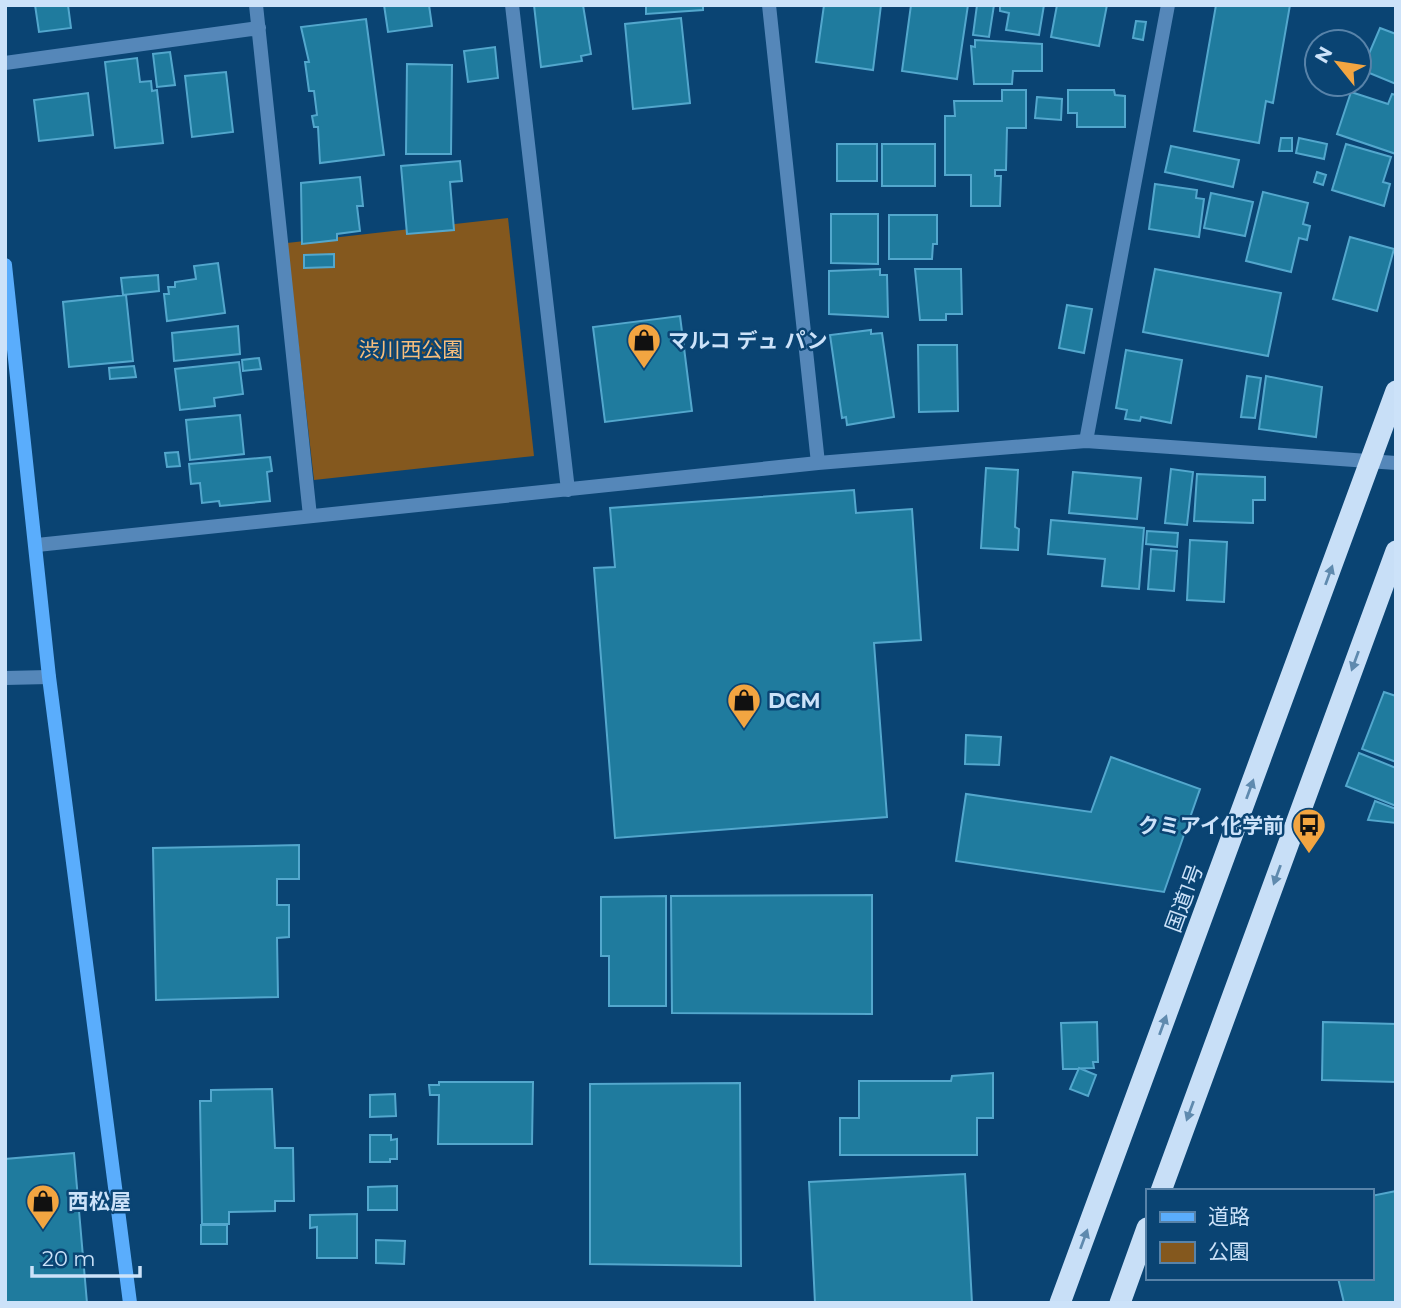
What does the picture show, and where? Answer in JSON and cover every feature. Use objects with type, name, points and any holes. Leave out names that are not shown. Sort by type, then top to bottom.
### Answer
[{"type":"highway","name":"国道1号","points":[[1060,1303],[1396,391]]},
{"type":"highway","points":[[1162,1189],[1396,551]]},
{"type":"highway","points":[[1120,1303],[1146,1231]]},
{"type":"street","points":[[256,5],[310,516]]},
{"type":"street","points":[[512,5],[568,490]]},
{"type":"street","points":[[769,5],[818,463]]},
{"type":"street","points":[[1086,441],[1168,5]]},
{"type":"street","points":[[5,63],[258,28]]},
{"type":"street","points":[[5,265],[49,677],[130,1303]]},
{"type":"street","points":[[37,545],[818,463],[1086,441],[1396,463]]},
{"type":"street","points":[[5,678],[49,677]]},
{"type":"green space","name":"渋川西公園","points":[[508,218],[534,456],[314,480],[287,243]]},
{"type":"building","points":[[35,5],[68,5],[71,28],[39,32]]},
{"type":"building","points":[[384,5],[429,5],[432,26],[388,32]]},
{"type":"building","points":[[534,5],[583,5],[591,54],[581,56],[582,61],[541,67]]},
{"type":"building","points":[[646,5],[703,5],[703,10],[646,14]]},
{"type":"building","points":[[824,5],[881,5],[873,70],[816,62]]},
{"type":"building","points":[[911,5],[968,5],[957,79],[902,71]]},
{"type":"building","points":[[977,5],[994,5],[989,37],[973,35]]},
{"type":"building","points":[[1000,5],[1044,5],[1039,35],[1006,30],[1009,13],[1000,11]]},
{"type":"building","points":[[1057,5],[1107,5],[1099,46],[1051,37]]},
{"type":"building","points":[[1216,5],[1290,5],[1273,103],[1266,101],[1259,143],[1194,131]]},
{"type":"building","points":[[681,18],[690,103],[633,109],[625,24]]},
{"type":"building","points":[[366,19],[384,155],[320,163],[318,127],[314,127],[312,116],[317,115],[314,91],[309,91],[305,62],[309,62],[301,27]]},
{"type":"building","points":[[1136,21],[1146,22],[1143,40],[1133,38]]},
{"type":"building","points":[[1380,28],[1396,34],[1396,84],[1373,75],[1373,44]]},
{"type":"building","points":[[975,40],[1042,44],[1042,71],[1013,71],[1012,84],[974,84],[971,46],[975,47]]},
{"type":"building","points":[[495,47],[498,78],[468,82],[464,51]]},
{"type":"building","points":[[170,52],[175,85],[157,87],[153,54]]},
{"type":"building","points":[[137,58],[140,82],[151,81],[152,91],[157,90],[163,143],[115,148],[105,62]]},
{"type":"building","points":[[407,64],[452,65],[451,154],[406,154]]},
{"type":"building","points":[[226,72],[233,132],[192,137],[185,76]]},
{"type":"building","points":[[1002,90],[1026,90],[1026,128],[1007,128],[1006,170],[995,170],[995,176],[1001,176],[1000,206],[971,206],[971,175],[945,175],[945,116],[955,116],[954,101],[1002,101]]},
{"type":"building","points":[[1068,90],[1114,90],[1115,95],[1125,96],[1125,127],[1077,127],[1077,113],[1068,113]]},
{"type":"building","points":[[88,93],[93,135],[39,141],[34,100]]},
{"type":"building","points":[[1392,94],[1396,95],[1396,154],[1337,134],[1349,98],[1370,98],[1388,104]]},
{"type":"building","points":[[1037,97],[1062,99],[1061,120],[1035,118]]},
{"type":"building","points":[[1281,138],[1292,138],[1292,151],[1279,151]]},
{"type":"building","points":[[1299,138],[1327,144],[1324,159],[1296,153]]},
{"type":"building","points":[[837,144],[877,144],[877,181],[837,181]]},
{"type":"building","points":[[882,144],[935,144],[935,186],[882,186]]},
{"type":"building","points":[[1346,144],[1391,157],[1383,182],[1390,184],[1384,206],[1332,190]]},
{"type":"building","points":[[1171,146],[1239,160],[1233,187],[1165,172]]},
{"type":"building","points":[[460,161],[462,181],[450,182],[454,230],[407,234],[401,166]]},
{"type":"building","points":[[1317,172],[1326,175],[1323,185],[1314,182]]},
{"type":"building","points":[[360,177],[363,206],[357,206],[360,231],[337,234],[337,240],[302,244],[301,183]]},
{"type":"building","points":[[1155,184],[1197,190],[1196,198],[1204,199],[1199,237],[1149,229]]},
{"type":"building","points":[[1263,192],[1308,203],[1303,224],[1310,226],[1307,240],[1299,238],[1291,272],[1246,261]]},
{"type":"building","points":[[1211,193],[1253,202],[1245,236],[1204,228]]},
{"type":"building","points":[[831,214],[878,214],[878,264],[831,263]]},
{"type":"building","points":[[889,215],[937,215],[937,244],[933,244],[932,259],[889,259]]},
{"type":"building","points":[[1350,237],[1394,249],[1377,311],[1333,299]]},
{"type":"building","points":[[334,254],[334,267],[304,268],[304,255]]},
{"type":"building","points":[[218,263],[225,313],[167,321],[164,294],[169,294],[168,287],[175,287],[175,282],[196,279],[194,266]]},
{"type":"building","points":[[880,269],[880,275],[887,275],[888,317],[829,314],[829,271]]},
{"type":"building","points":[[915,269],[961,269],[962,314],[946,314],[946,320],[920,320]]},
{"type":"building","points":[[1155,269],[1281,293],[1268,356],[1143,332]]},
{"type":"building","points":[[158,275],[159,291],[123,295],[121,278]]},
{"type":"building","points":[[126,295],[133,361],[69,367],[63,302]]},
{"type":"building","points":[[1067,305],[1092,309],[1084,353],[1059,348]]},
{"type":"building","points":[[680,316],[692,411],[605,422],[593,327]]},
{"type":"building","points":[[238,326],[240,354],[174,361],[172,333]]},
{"type":"building","points":[[871,330],[871,334],[882,333],[894,417],[847,425],[846,417],[842,418],[830,335]]},
{"type":"building","points":[[918,345],[957,345],[958,411],[919,412]]},
{"type":"building","points":[[1126,350],[1182,360],[1171,423],[1141,417],[1140,421],[1125,419],[1127,410],[1116,408]]},
{"type":"building","points":[[259,358],[261,369],[243,371],[242,360]]},
{"type":"building","points":[[239,362],[243,394],[214,398],[215,406],[180,410],[175,369]]},
{"type":"building","points":[[134,366],[136,377],[110,379],[109,368]]},
{"type":"building","points":[[1247,376],[1261,378],[1255,418],[1241,417]]},
{"type":"building","points":[[1266,376],[1322,387],[1316,437],[1259,429]]},
{"type":"building","points":[[240,415],[244,454],[190,460],[186,420]]},
{"type":"building","points":[[178,452],[180,466],[167,467],[165,453]]},
{"type":"building","points":[[270,457],[272,471],[267,472],[270,501],[220,506],[219,501],[202,503],[200,483],[191,484],[189,464]]},
{"type":"building","points":[[986,468],[1018,470],[1015,527],[1019,529],[1018,550],[981,548]]},
{"type":"building","points":[[1171,469],[1193,472],[1187,525],[1165,523]]},
{"type":"building","points":[[1073,472],[1141,478],[1137,519],[1069,513]]},
{"type":"building","points":[[1197,474],[1265,477],[1265,500],[1253,500],[1253,523],[1194,521]]},
{"type":"building","name":"DCM","points":[[854,490],[856,513],[912,509],[921,640],[874,643],[887,817],[615,838],[594,568],[615,567],[610,508]]},
{"type":"building","points":[[1051,520],[1144,528],[1139,589],[1102,586],[1105,559],[1048,554]]},
{"type":"building","points":[[1147,531],[1178,533],[1177,547],[1146,544]]},
{"type":"building","points":[[1190,540],[1227,542],[1224,602],[1187,600]]},
{"type":"building","points":[[1151,549],[1177,551],[1174,591],[1148,589]]},
{"type":"building","points":[[1384,692],[1396,696],[1396,762],[1362,749]]},
{"type":"building","points":[[966,735],[1001,737],[999,765],[965,764]]},
{"type":"building","points":[[1359,753],[1396,768],[1396,806],[1346,786]]},
{"type":"building","points":[[1111,757],[1200,789],[1164,892],[956,861],[966,794],[1091,812]]},
{"type":"building","points":[[1375,801],[1396,809],[1396,823],[1368,820]]},
{"type":"building","points":[[299,845],[299,879],[277,879],[277,905],[289,905],[289,937],[277,938],[278,997],[156,1000],[153,848]]},
{"type":"building","points":[[872,895],[872,1014],[672,1013],[671,896]]},
{"type":"building","points":[[666,896],[666,1006],[609,1006],[609,956],[601,956],[601,897]]},
{"type":"building","points":[[1097,1022],[1098,1062],[1093,1062],[1094,1068],[1063,1069],[1061,1023]]},
{"type":"building","points":[[1323,1022],[1396,1024],[1396,1082],[1322,1080]]},
{"type":"building","points":[[1079,1068],[1096,1075],[1088,1096],[1070,1089]]},
{"type":"building","points":[[993,1073],[993,1118],[977,1118],[977,1155],[840,1155],[840,1118],[859,1118],[859,1081],[951,1081],[952,1076]]},
{"type":"building","points":[[439,1082],[533,1082],[532,1144],[438,1144],[439,1095],[430,1095],[429,1085],[439,1085]]},
{"type":"building","points":[[740,1083],[741,1266],[590,1264],[590,1084]]},
{"type":"building","points":[[272,1089],[275,1148],[293,1148],[294,1201],[275,1201],[275,1211],[229,1212],[229,1224],[202,1224],[200,1101],[211,1101],[211,1090]]},
{"type":"building","points":[[395,1094],[396,1116],[370,1117],[370,1095]]},
{"type":"building","points":[[370,1135],[391,1135],[391,1140],[397,1139],[397,1159],[390,1159],[390,1162],[370,1162]]},
{"type":"building","name":"西松屋","points":[[74,1153],[87,1303],[5,1303],[5,1159]]},
{"type":"building","points":[[965,1174],[972,1303],[815,1303],[809,1182]]},
{"type":"building","points":[[397,1186],[397,1210],[368,1210],[368,1187]]},
{"type":"building","points":[[1396,1191],[1396,1303],[1344,1303],[1338,1280],[1373,1280],[1373,1196]]},
{"type":"building","points":[[357,1214],[357,1258],[317,1258],[317,1227],[310,1228],[310,1215]]},
{"type":"building","points":[[201,1225],[227,1225],[227,1244],[201,1244]]},
{"type":"building","points":[[376,1240],[405,1241],[404,1264],[376,1263]]},
{"type":"place","name":"マルコ デュ パン","points":[[644,370]]},
{"type":"place","name":"DCM","points":[[744,730]]},
{"type":"place","name":"クミアイ化学前","points":[[1309,855]]},
{"type":"place","name":"西松屋","points":[[43,1231]]}]
